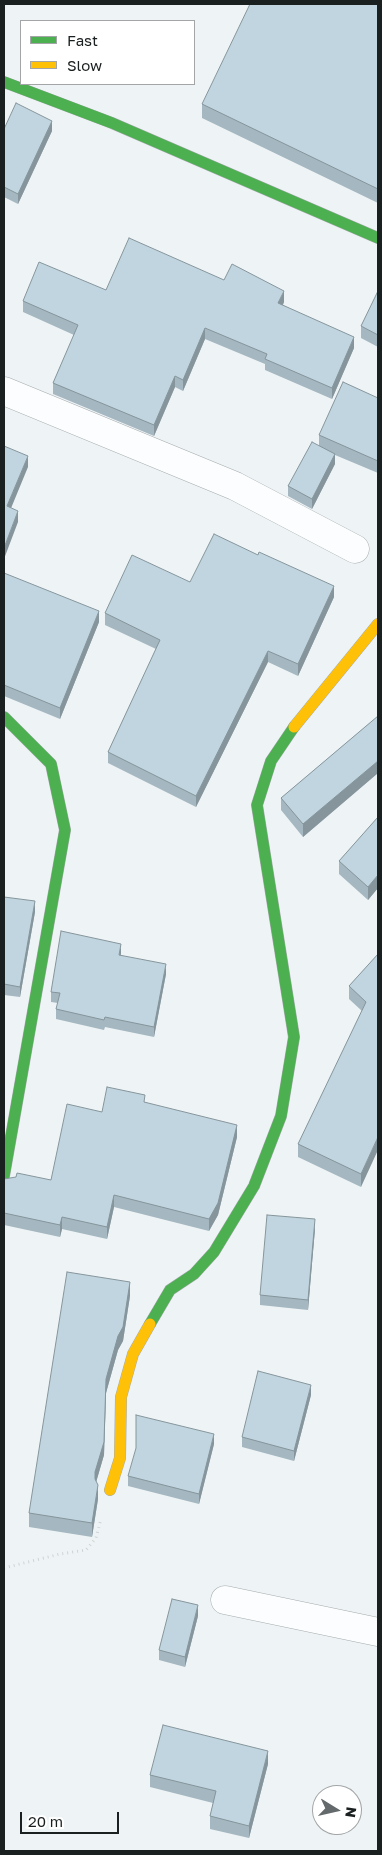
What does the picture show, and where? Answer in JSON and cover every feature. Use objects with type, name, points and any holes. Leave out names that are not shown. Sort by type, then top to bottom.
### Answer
[{"type":"street","points":[[4,82],[112,123],[378,238]]},
{"type":"street","points":[[4,391],[235,486],[355,549]]},
{"type":"street","points":[[110,1490],[120,1458],[121,1397],[133,1354],[170,1290],[194,1274],[214,1252],[254,1186],[281,1116],[294,1037],[257,805],[272,761],[292,730],[378,624]]},
{"type":"street","points":[[4,717],[50,764],[65,830],[4,1176]]},
{"type":"street","points":[[225,1600],[378,1632]]},
{"type":"path","points":[[4,1568],[60,1554],[86,1550],[96,1538],[110,1490]]},
{"type":"building","points":[[250,4],[378,4],[378,189],[202,104]]},
{"type":"building","points":[[16,103],[52,121],[18,194],[4,187],[4,129]]},
{"type":"building","points":[[129,238],[224,280],[232,264],[284,291],[278,303],[354,337],[332,388],[265,359],[267,354],[205,328],[183,380],[175,376],[154,425],[53,383],[78,325],[23,301],[39,262],[106,290]]},
{"type":"building","points":[[378,293],[378,335],[361,326]]},
{"type":"building","points":[[343,382],[378,398],[378,461],[319,435]]},
{"type":"building","points":[[312,442],[335,454],[312,499],[288,486]]},
{"type":"building","points":[[4,446],[28,456],[7,506],[18,511],[4,548]]},
{"type":"building","points":[[214,534],[258,555],[259,552],[334,586],[298,664],[268,651],[196,796],[108,752],[160,640],[105,613],[132,555],[190,582]]},
{"type":"building","points":[[4,573],[99,611],[60,708],[4,685]]},
{"type":"building","points":[[378,716],[378,761],[303,824],[281,798]]},
{"type":"building","points":[[378,817],[378,875],[368,887],[339,861]]},
{"type":"building","points":[[4,897],[35,901],[20,987],[4,984]]},
{"type":"building","points":[[61,931],[121,944],[119,955],[166,964],[154,1027],[105,1017],[104,1020],[56,1009],[60,993],[51,992]]},
{"type":"building","points":[[378,954],[378,1137],[361,1174],[298,1144],[366,1002],[349,986]]},
{"type":"building","points":[[107,1087],[145,1095],[144,1102],[237,1125],[218,1203],[209,1219],[114,1195],[107,1227],[62,1217],[60,1225],[4,1213],[4,1179],[16,1177],[17,1173],[51,1180],[67,1104],[102,1112]]},
{"type":"building","points":[[267,1215],[315,1219],[308,1300],[260,1295]]},
{"type":"building","points":[[67,1272],[130,1282],[123,1327],[118,1336],[106,1379],[104,1442],[95,1472],[95,1479],[98,1485],[92,1523],[29,1513]]},
{"type":"building","points":[[258,1371],[311,1385],[294,1451],[242,1437]]},
{"type":"building","points":[[136,1415],[214,1434],[199,1494],[128,1476],[136,1448]]},
{"type":"building","points":[[172,1599],[198,1605],[185,1657],[159,1650]]},
{"type":"building","points":[[163,1725],[268,1751],[249,1826],[210,1816],[216,1791],[150,1775]]},
{"type":"traffic: fast","points":[[4,82],[112,123],[378,238]]},
{"type":"traffic: fast","points":[[4,717],[51,764],[65,830],[4,1176]]},
{"type":"traffic: fast","points":[[150,1324],[170,1290],[194,1274],[214,1252],[254,1186],[281,1116],[294,1037],[257,805],[271,761],[294,727]]},
{"type":"traffic: slow","points":[[294,727],[378,624]]},
{"type":"traffic: slow","points":[[110,1490],[120,1458],[121,1397],[133,1354],[150,1324]]}]
